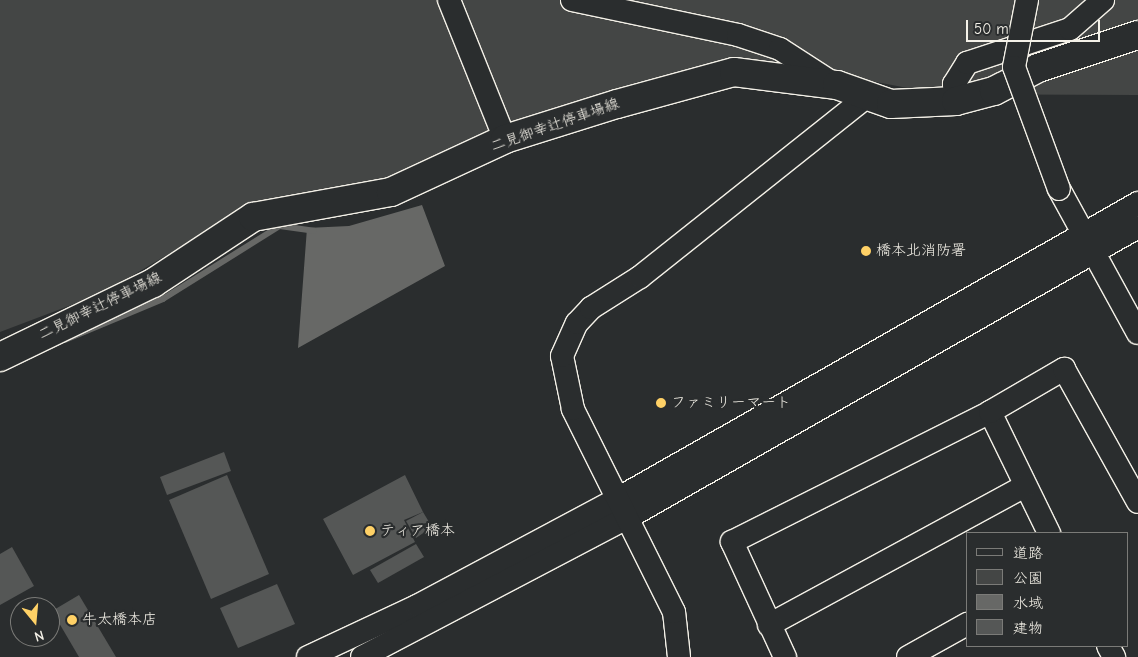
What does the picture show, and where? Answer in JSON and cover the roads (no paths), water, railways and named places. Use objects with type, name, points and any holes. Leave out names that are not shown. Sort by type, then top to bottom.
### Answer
[{"type":"main road","name":"二見御幸辻停車場線","points":[[0,357],[153,283],[253,216],[391,192],[505,139],[734,72],[836,85],[866,97],[891,104],[956,101],[994,91],[1038,68],[1138,35]]},
{"type":"street","points":[[449,0],[505,139]]},
{"type":"street","points":[[572,0],[738,35],[780,49],[836,85]]},
{"type":"street","points":[[1027,0],[1014,68],[1059,189],[1082,234],[1095,253],[1138,332]]},
{"type":"street","points":[[956,101],[954,84],[967,63],[1070,29],[1103,0]]},
{"type":"street","points":[[679,657],[674,612],[565,387],[562,356],[577,323],[866,97]]},
{"type":"street","points":[[308,657],[624,508],[1082,234],[1138,203]]},
{"type":"street","points":[[362,657],[624,508],[1095,253],[1138,227]]},
{"type":"street","points":[[785,657],[732,542],[990,412],[1064,368],[1138,502]]},
{"type":"street","points":[[990,412],[1049,532]]},
{"type":"street","points":[[769,625],[1025,486]]},
{"type":"street","points":[[908,657],[966,625]]},
{"type":"water","points":[[422,205],[445,266],[298,348],[307,228],[349,226]]},
{"type":"waterway","points":[[65,340],[163,299],[280,226],[314,231]]},
{"type":"place","name":"橋本北消防署","points":[[866,251]]},
{"type":"place","name":"ファミリーマート","points":[[661,403]]},
{"type":"place","name":"ティア橋本","points":[[370,531]]},
{"type":"place","name":"牛太橋本店","points":[[72,620]]}]
